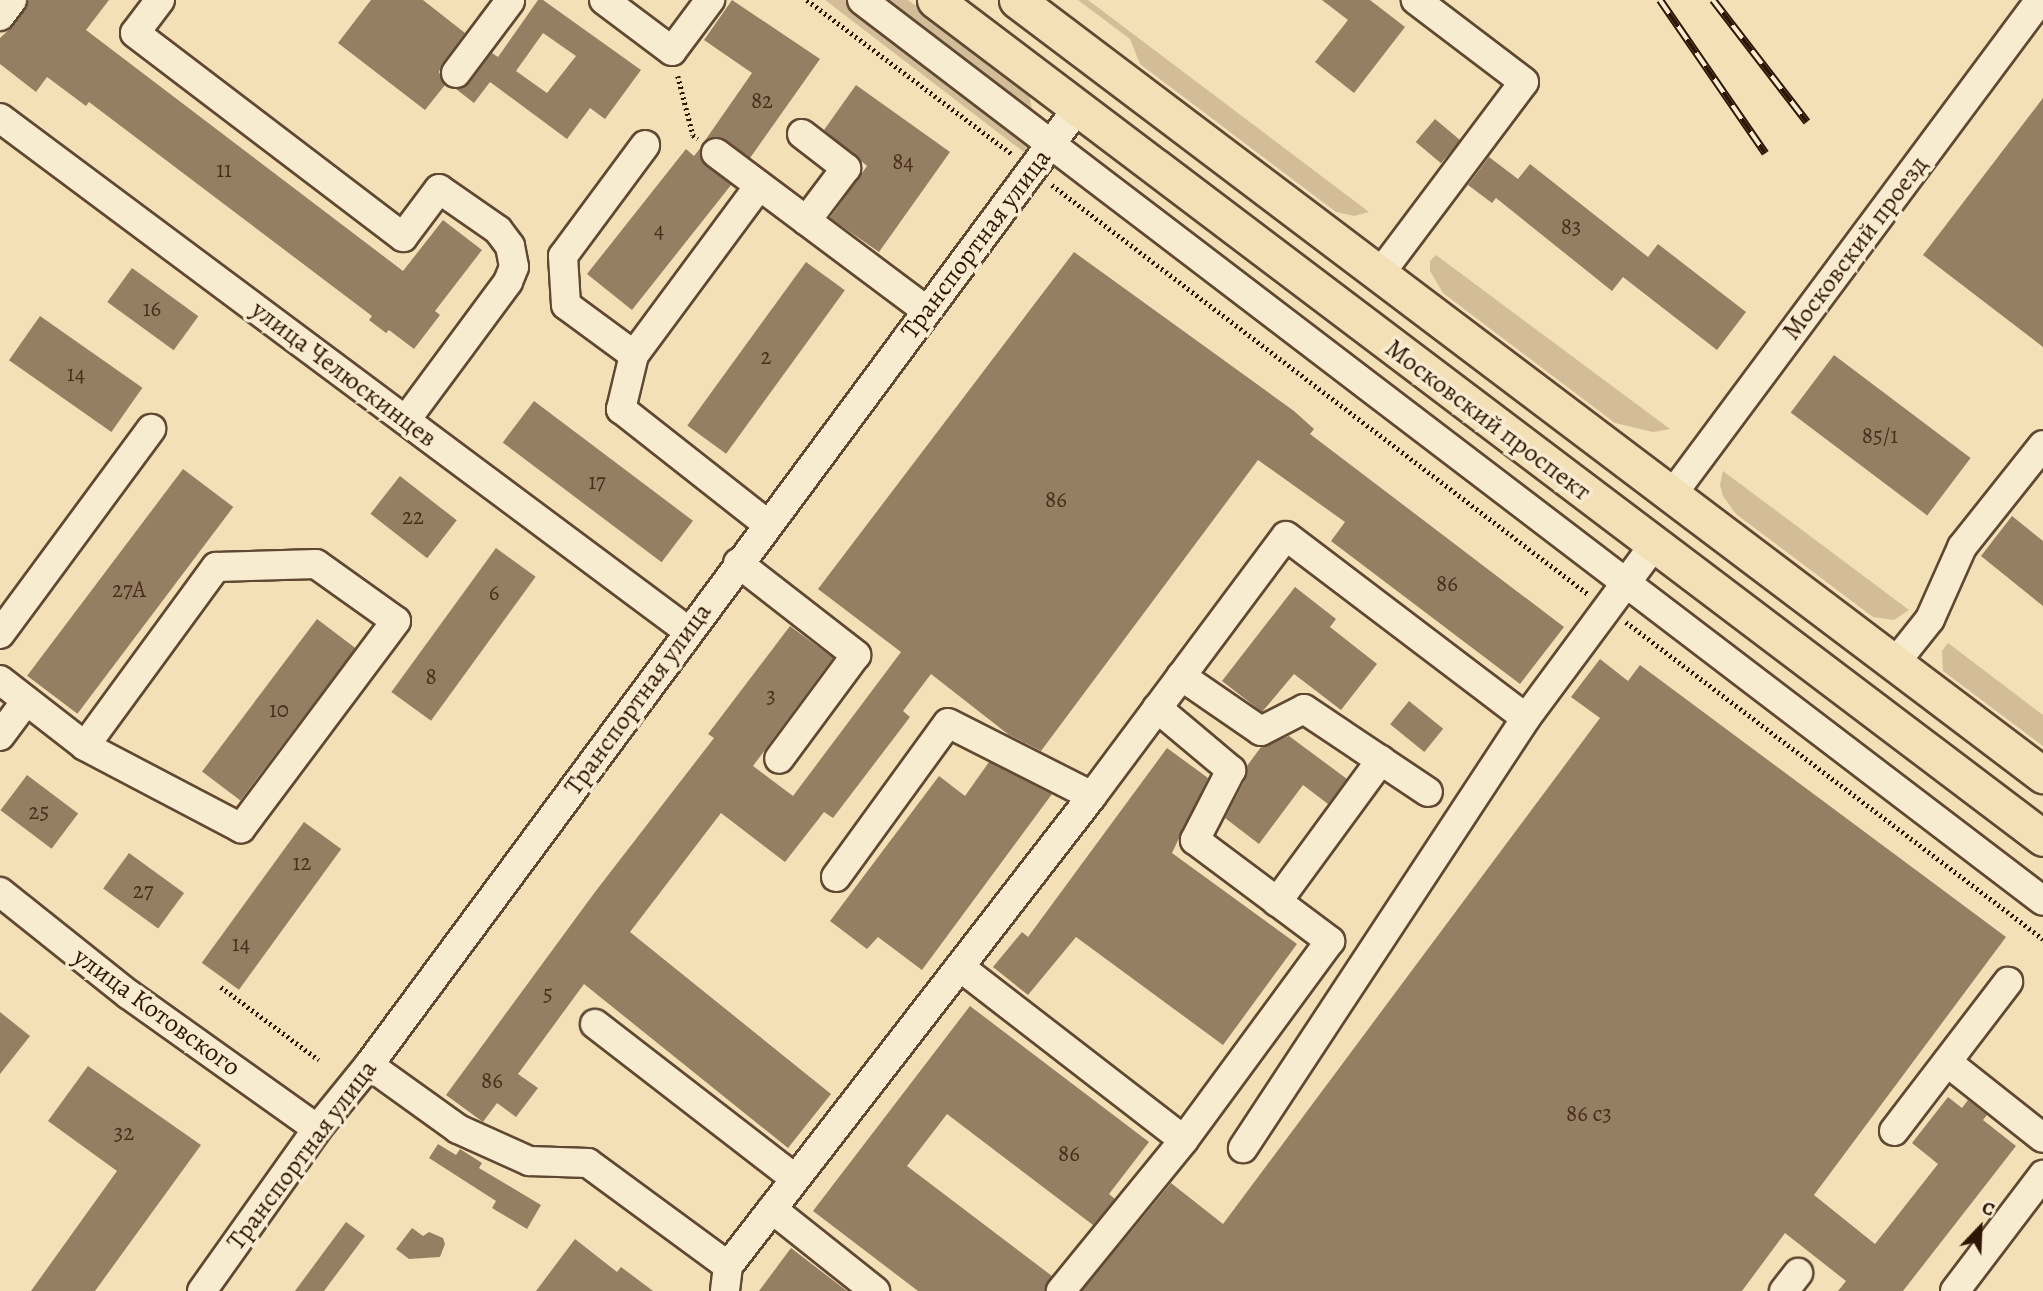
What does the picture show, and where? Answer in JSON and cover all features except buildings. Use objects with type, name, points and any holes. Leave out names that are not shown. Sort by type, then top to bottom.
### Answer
[{"type":"main road","name":"Московский проспект","points":[[935,0],[2043,838]]},
{"type":"main road","name":"Московский проспект","points":[[1017,0],[2043,775]]},
{"type":"main road","points":[[1077,109],[1107,69]]},
{"type":"street","points":[[0,16],[12,0]]},
{"type":"street","points":[[160,0],[135,33],[403,237],[439,190],[498,230],[510,246],[514,267],[508,282],[406,420]]},
{"type":"street","points":[[456,73],[509,0]]},
{"type":"street","points":[[604,0],[672,51],[710,0]]},
{"type":"street","points":[[862,0],[1624,584],[2043,901]]},
{"type":"street","points":[[1379,275],[1524,82],[1416,0]]},
{"type":"street","name":"Московский проезд","points":[[1671,496],[2040,0]]},
{"type":"street","name":"Транспортная улица","points":[[202,1291],[317,1129],[369,1065],[738,563],[1077,109]]},
{"type":"street","name":"улица Челюскинцев","points":[[0,118],[688,631]]},
{"type":"street","points":[[802,135],[846,168],[806,221]]},
{"type":"street","points":[[634,355],[566,305],[564,256],[645,145]]},
{"type":"street","points":[[716,153],[926,310]]},
{"type":"street","points":[[759,186],[634,355],[621,409],[767,524]]},
{"type":"street","points":[[0,634],[151,429]]},
{"type":"street","points":[[1895,663],[1930,619],[1962,547],[2043,445]]},
{"type":"street","points":[[369,1065],[458,1129],[529,1161],[588,1163],[727,1278],[794,1178],[1092,796],[1286,536],[1526,718]]},
{"type":"street","points":[[1244,1148],[1526,718],[1654,545]]},
{"type":"street","points":[[738,563],[856,654],[779,760]]},
{"type":"street","points":[[0,680],[85,746],[241,828],[396,621],[316,564],[216,567],[85,746]]},
{"type":"street","points":[[1181,676],[1261,732],[1304,709],[1428,792]]},
{"type":"street","points":[[0,736],[26,701]]},
{"type":"street","points":[[1061,1291],[1184,1140],[1330,941],[1195,840],[1231,770],[1157,708]]},
{"type":"street","points":[[836,877],[947,723],[1092,796]]},
{"type":"street","points":[[1278,902],[1381,760]]},
{"type":"street","name":"улица Котовского","points":[[0,892],[128,994],[317,1129]]},
{"type":"street","points":[[960,967],[1184,1140]]},
{"type":"street","points":[[1894,1131],[2008,982]]},
{"type":"street","points":[[595,1024],[794,1178]]},
{"type":"street","points":[[1947,1062],[2043,1138]]},
{"type":"street","points":[[1955,1291],[2043,1175]]},
{"type":"street","points":[[772,1209],[876,1291]]},
{"type":"path","points":[[807,0],[2043,939]]},
{"type":"path","points":[[672,51],[693,135],[716,153]]},
{"type":"path","points":[[221,987],[319,1060]]},
{"type":"shaded area","points":[[825,0],[908,0],[1029,92],[1034,123],[1025,153]]},
{"type":"shaded area","points":[[1078,0],[1088,0],[1369,212],[1354,216],[1336,212],[1140,64],[1130,39]]},
{"type":"shaded area","points":[[1436,255],[1670,429],[1653,432],[1615,423],[1443,293],[1430,271],[1430,261]]},
{"type":"shaded area","points":[[1723,471],[1909,610],[1894,620],[1873,617],[1736,514],[1723,496],[1720,485]]},
{"type":"shaded area","points":[[1948,643],[2043,715],[2043,746],[1943,671],[1942,651]]},
{"type":"railway","points":[[1660,0],[1765,153]]},
{"type":"railway","points":[[1713,0],[1807,122]]}]
